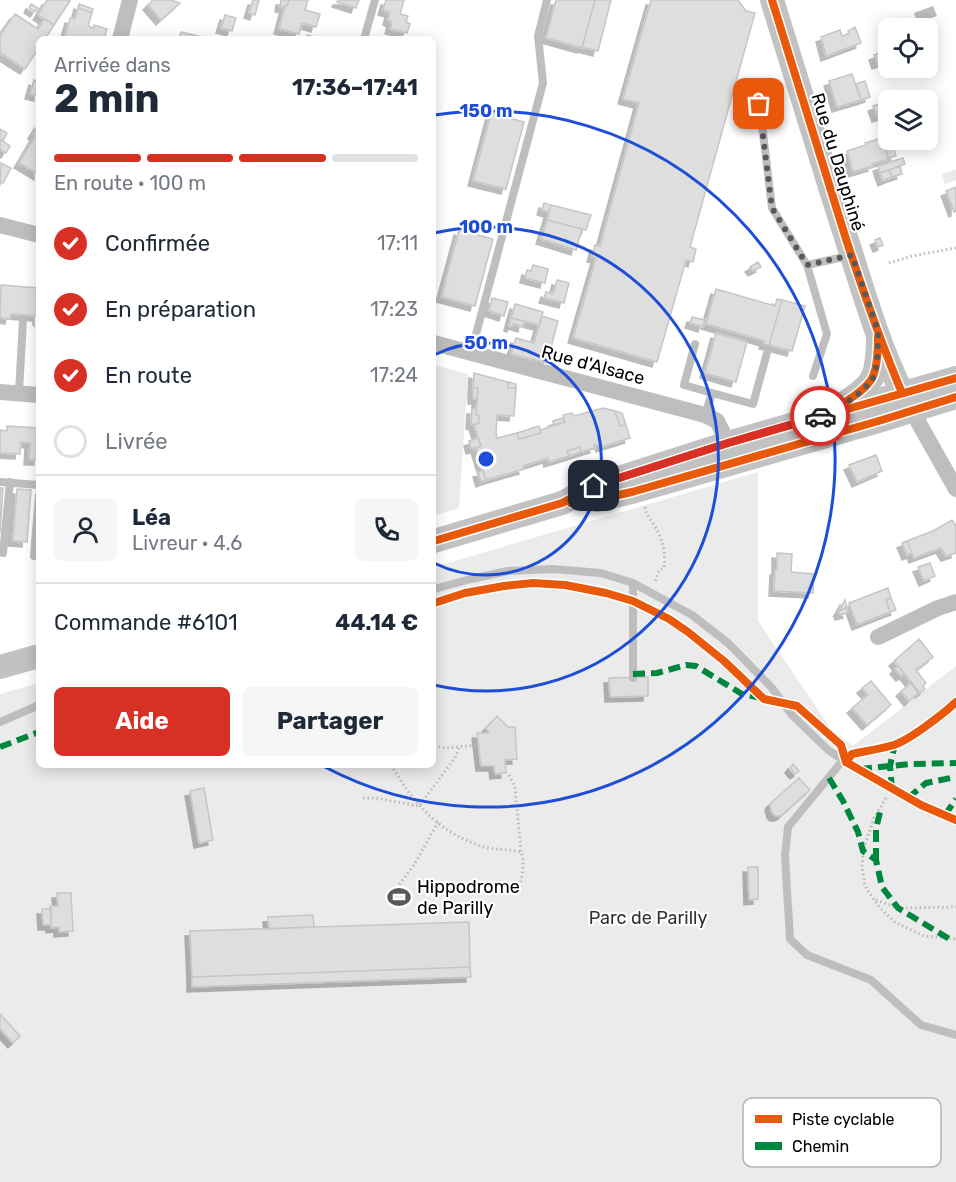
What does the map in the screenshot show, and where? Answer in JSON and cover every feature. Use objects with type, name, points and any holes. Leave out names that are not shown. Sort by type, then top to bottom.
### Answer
[{"type":"main road","name":"Rue du Dauphiné","points":[[772,0],[852,255],[878,331],[907,401]]},
{"type":"main road","name":"Rue du Dauphiné","points":[[829,413],[861,390],[872,379],[875,371],[878,331]]},
{"type":"main road","points":[[595,493],[642,489],[907,401],[956,378]]},
{"type":"main road","points":[[436,540],[595,493],[728,443],[829,413],[907,401],[956,397]]},
{"type":"main road","points":[[0,668],[36,657]]},
{"type":"street","points":[[121,36],[130,0]]},
{"type":"street","points":[[0,225],[36,234]]},
{"type":"street","name":"Rue d'Alsace","points":[[436,344],[705,415]]},
{"type":"street","points":[[0,392],[36,395]]},
{"type":"street","points":[[907,401],[956,489]]},
{"type":"street","points":[[705,415],[717,421],[728,443]]},
{"type":"street","points":[[879,637],[938,608],[956,602]]},
{"type":"lane","points":[[365,36],[375,0]]},
{"type":"lane","points":[[471,353],[543,83],[538,36],[547,0]]},
{"type":"lane","points":[[757,83],[772,208],[807,265],[826,334],[813,376]]},
{"type":"lane","points":[[807,265],[852,255]]},
{"type":"lane","points":[[19,393],[23,319]]},
{"type":"lane","points":[[695,344],[684,385],[753,404],[767,353]]},
{"type":"lane","points":[[705,415],[712,393]]},
{"type":"lane","points":[[3,553],[5,482],[36,485]]},
{"type":"lane","points":[[34,556],[36,532]]},
{"type":"lane","points":[[436,588],[508,571],[553,569],[601,573],[633,583],[692,615],[728,644],[772,688],[792,715],[828,750],[921,805],[956,820]]},
{"type":"lane","points":[[633,583],[633,678]]},
{"type":"lane","points":[[0,722],[36,706]]},
{"type":"lane","points":[[843,760],[788,827],[785,856],[790,939],[807,955],[871,980],[921,1025],[956,1035]]},
{"type":"path","points":[[889,263],[912,256],[956,248]]},
{"type":"path","points":[[642,489],[646,514],[655,526],[666,555],[664,568],[659,570],[654,584]]},
{"type":"path","points":[[436,746],[459,748],[479,745]]},
{"type":"path","points":[[419,806],[455,758],[459,748]]},
{"type":"path","points":[[393,768],[419,806],[438,822],[467,840],[485,847],[521,852]]},
{"type":"path","points":[[509,775],[515,788],[523,855],[519,894]]},
{"type":"path","points":[[892,789],[874,818],[863,851],[862,867],[865,886],[879,907],[896,923],[924,936],[956,939]]},
{"type":"path","points":[[363,798],[419,806]]},
{"type":"path","points":[[391,895],[414,865],[438,822]]},
{"type":"path","points":[[874,900],[898,908],[956,907]]},
{"type":"green space","points":[[956,169],[956,180],[945,184],[942,174]]},
{"type":"green space","points":[[436,366],[468,374],[459,508],[436,515]]},
{"type":"green space","name":"Parc de Parilly","points":[[758,472],[758,621],[831,729],[853,746],[956,666],[956,1182],[0,1182],[0,694],[36,684],[36,768],[436,768],[436,566]]},
{"type":"shaded area","points":[[933,6],[937,16],[916,18],[914,13]]},
{"type":"building","points":[[47,0],[70,1],[54,25],[38,15]]},
{"type":"building","points":[[153,0],[174,0],[180,3],[161,20],[148,5]]},
{"type":"building","points":[[253,0],[259,0],[255,15],[249,13]]},
{"type":"building","points":[[281,0],[289,0],[284,8],[280,7]]},
{"type":"building","points":[[289,0],[308,0],[305,10],[320,14],[316,27],[302,23],[299,34],[279,29],[285,6]]},
{"type":"building","points":[[338,0],[359,0],[356,8],[337,2]]},
{"type":"building","points":[[386,0],[404,0],[400,14],[408,16],[406,22],[410,24],[407,33],[390,29],[392,22],[388,20],[390,12],[383,10]]},
{"type":"building","points":[[556,0],[595,0],[582,48],[546,38]]},
{"type":"building","points":[[595,0],[611,0],[598,51],[582,47]]},
{"type":"building","points":[[651,0],[738,0],[746,11],[755,13],[690,247],[696,249],[693,262],[686,260],[657,362],[573,338],[596,258],[592,257],[595,245],[600,246],[639,103],[623,99]]},
{"type":"building","points":[[31,4],[38,8],[35,12],[29,8]]},
{"type":"building","points":[[79,4],[93,9],[92,13],[78,8]]},
{"type":"building","points":[[78,8],[92,13],[88,26],[94,28],[94,25],[107,29],[105,36],[65,36],[70,18],[75,19]]},
{"type":"building","points":[[15,14],[38,29],[44,19],[54,25],[47,36],[36,36],[36,52],[25,69],[0,53],[0,35]]},
{"type":"building","points":[[225,15],[236,18],[232,31],[221,28]]},
{"type":"building","points":[[855,27],[861,43],[826,56],[821,37],[840,30],[842,36],[849,34],[848,31]]},
{"type":"building","points":[[181,32],[190,34],[190,36],[180,36]]},
{"type":"building","points":[[878,54],[878,64],[877,64],[874,55]]},
{"type":"building","points":[[852,74],[861,100],[837,107],[829,81]]},
{"type":"building","points":[[34,80],[36,81],[36,95],[30,94]]},
{"type":"building","points":[[865,81],[870,97],[861,100],[856,84]]},
{"type":"building","points":[[878,104],[878,117],[877,117],[873,106]]},
{"type":"building","points":[[491,113],[524,122],[506,189],[473,181]]},
{"type":"building","points":[[0,129],[7,133],[3,141],[0,139]]},
{"type":"building","points":[[36,129],[36,173],[19,163],[35,136],[33,134]]},
{"type":"building","points":[[0,139],[10,146],[6,153],[0,149]]},
{"type":"building","points":[[878,139],[878,150],[886,150],[889,159],[853,172],[847,151],[866,145],[865,143]]},
{"type":"building","points":[[886,150],[894,150],[896,156],[888,158]]},
{"type":"building","points":[[903,158],[905,164],[880,173],[878,166]]},
{"type":"building","points":[[1,163],[11,168],[3,183],[0,182]]},
{"type":"building","points":[[900,166],[902,174],[892,177],[889,170]]},
{"type":"building","points":[[889,170],[892,177],[883,181],[880,173]]},
{"type":"building","points":[[956,187],[956,211],[954,212],[946,191]]},
{"type":"building","points":[[544,203],[551,205],[549,212],[542,210]]},
{"type":"building","points":[[551,205],[591,215],[586,230],[547,220]]},
{"type":"building","points":[[547,220],[582,229],[576,250],[541,239]]},
{"type":"building","points":[[459,230],[493,239],[475,306],[441,297]]},
{"type":"building","points":[[880,238],[883,245],[878,247],[875,240]]},
{"type":"building","points":[[758,262],[761,267],[753,271],[750,267]]},
{"type":"building","points":[[533,265],[548,269],[545,283],[525,278],[527,270],[531,271]]},
{"type":"building","points":[[557,280],[569,283],[564,303],[544,298],[546,292],[553,294]]},
{"type":"building","points":[[1,285],[36,288],[36,316],[11,314],[10,319],[0,318]]},
{"type":"building","points":[[716,289],[775,306],[777,299],[782,300],[769,345],[764,344],[765,341],[706,324]]},
{"type":"building","points":[[492,298],[508,302],[504,316],[489,311]]},
{"type":"building","points":[[782,300],[805,306],[792,351],[769,345]]},
{"type":"building","points":[[515,304],[543,312],[539,325],[511,318]]},
{"type":"building","points":[[542,316],[558,321],[547,363],[511,354],[516,338],[534,343]]},
{"type":"building","points":[[692,317],[705,320],[703,327],[690,323]]},
{"type":"building","points":[[511,318],[524,321],[523,327],[513,324],[512,327],[509,326]]},
{"type":"building","points":[[716,333],[747,342],[736,382],[705,373]]},
{"type":"building","points":[[474,373],[508,382],[508,388],[516,388],[514,416],[497,415],[497,438],[517,433],[519,439],[541,433],[540,430],[565,422],[563,415],[572,413],[574,416],[603,408],[615,411],[620,426],[626,425],[630,438],[601,447],[600,444],[594,445],[595,448],[581,452],[580,447],[567,451],[569,456],[549,462],[548,458],[523,466],[524,469],[486,480],[476,448],[481,446],[474,425],[479,423],[479,415],[476,415],[478,388],[473,388]]},
{"type":"building","points":[[508,382],[516,384],[516,388],[508,388]]},
{"type":"building","points":[[473,388],[478,388],[477,399],[473,399]]},
{"type":"building","points":[[472,409],[476,409],[476,415],[479,415],[479,423],[474,425],[471,424]]},
{"type":"building","points":[[615,411],[622,413],[626,425],[620,426]]},
{"type":"building","points":[[563,418],[565,422],[554,425],[553,421]]},
{"type":"building","points":[[7,426],[36,428],[36,460],[29,460],[30,443],[21,442],[20,454],[0,453],[0,430],[7,431]]},
{"type":"building","points":[[539,426],[541,433],[519,439],[517,433]]},
{"type":"building","points":[[478,438],[481,446],[471,449],[469,441]]},
{"type":"building","points":[[580,447],[581,452],[569,456],[567,451]]},
{"type":"building","points":[[876,455],[882,471],[857,482],[849,465]]},
{"type":"building","points":[[483,471],[486,480],[481,482],[478,472]]},
{"type":"building","points":[[0,488],[3,488],[0,533]]},
{"type":"building","points":[[17,489],[31,490],[27,542],[13,541]]},
{"type":"building","points":[[952,520],[956,526],[956,553],[946,556],[941,548],[914,558],[907,541],[933,531]]},
{"type":"building","points":[[907,541],[912,553],[907,555],[902,543]]},
{"type":"building","points":[[777,553],[792,554],[791,572],[814,574],[813,593],[774,591]]},
{"type":"building","points":[[930,563],[935,576],[924,581],[918,567]]},
{"type":"building","points":[[888,588],[891,598],[886,600],[890,612],[857,625],[849,603]]},
{"type":"building","points":[[891,598],[896,610],[890,612],[886,600]]},
{"type":"building","points":[[845,600],[847,607],[839,611]]},
{"type":"building","points":[[846,608],[848,613],[840,615],[839,611]]},
{"type":"building","points":[[919,639],[933,657],[916,670],[926,683],[923,686],[925,689],[920,693],[894,661]]},
{"type":"building","points":[[898,666],[904,674],[901,676],[895,669]]},
{"type":"building","points":[[648,677],[648,696],[610,697],[609,678]]},
{"type":"building","points":[[871,681],[891,705],[867,725],[852,708],[868,695],[862,688]]},
{"type":"building","points":[[911,683],[918,693],[909,701],[901,691]]},
{"type":"building","points":[[497,716],[508,727],[515,727],[517,759],[505,760],[506,773],[495,774],[494,766],[481,766],[477,733],[489,733],[486,728]]},
{"type":"building","points":[[793,764],[799,771],[795,774],[790,768]]},
{"type":"building","points":[[799,778],[810,790],[783,814],[775,816],[770,805]]},
{"type":"building","points":[[204,788],[213,840],[199,843],[190,791]]},
{"type":"building","points":[[748,867],[758,867],[758,899],[749,900]]},
{"type":"building","points":[[57,893],[71,893],[73,931],[59,932],[59,927],[51,928],[50,906],[58,906]]},
{"type":"building","points":[[42,909],[51,909],[51,925],[43,925]]},
{"type":"building","points":[[313,915],[314,927],[269,929],[268,917]]},
{"type":"building","points":[[469,922],[470,967],[192,977],[190,931]]},
{"type":"building","points":[[470,967],[471,977],[192,987],[192,977]]},
{"type":"building","points":[[0,1014],[20,1036],[13,1043],[0,1029]]},
{"type":"marked path","points":[[633,674],[657,673],[686,665],[696,666],[742,694],[761,698]]},
{"type":"marked path","points":[[0,747],[36,733]]},
{"type":"marked path","points":[[892,789],[890,766],[895,744]]},
{"type":"marked path","points":[[860,769],[910,764],[956,763]]},
{"type":"marked path","points":[[908,798],[926,783],[956,777]]},
{"type":"marked path","points":[[829,778],[858,832],[863,851],[876,860],[882,887],[898,908],[951,940]]},
{"type":"marked path","points":[[945,815],[956,799]]},
{"type":"marked path","points":[[876,860],[876,829],[881,808]]},
{"type":"cycle path","points":[[772,0],[852,258],[902,393]]},
{"type":"cycle path","points":[[838,407],[860,392],[871,380],[876,365],[878,337]]},
{"type":"cycle path","points":[[436,540],[562,503],[594,486],[728,443],[956,378]]},
{"type":"cycle path","points":[[571,503],[632,492],[956,397]]},
{"type":"cycle path","points":[[436,602],[465,593],[533,583],[565,585],[633,601],[669,619],[688,632],[724,661],[764,699],[797,706],[841,745],[846,762]]},
{"type":"cycle path","points":[[846,762],[852,754],[901,742],[956,702]]},
{"type":"cycle path","points":[[846,762],[921,805],[956,820]]},
{"type":"way so far","points":[[759,104],[772,208],[807,265],[852,255],[878,331],[875,371],[872,379],[846,402],[820,416]]},
{"type":"place","name":"Hippodrome de Parilly","points":[[399,897]]},
{"type":"route","points":[[594,486],[820,416]]}]
